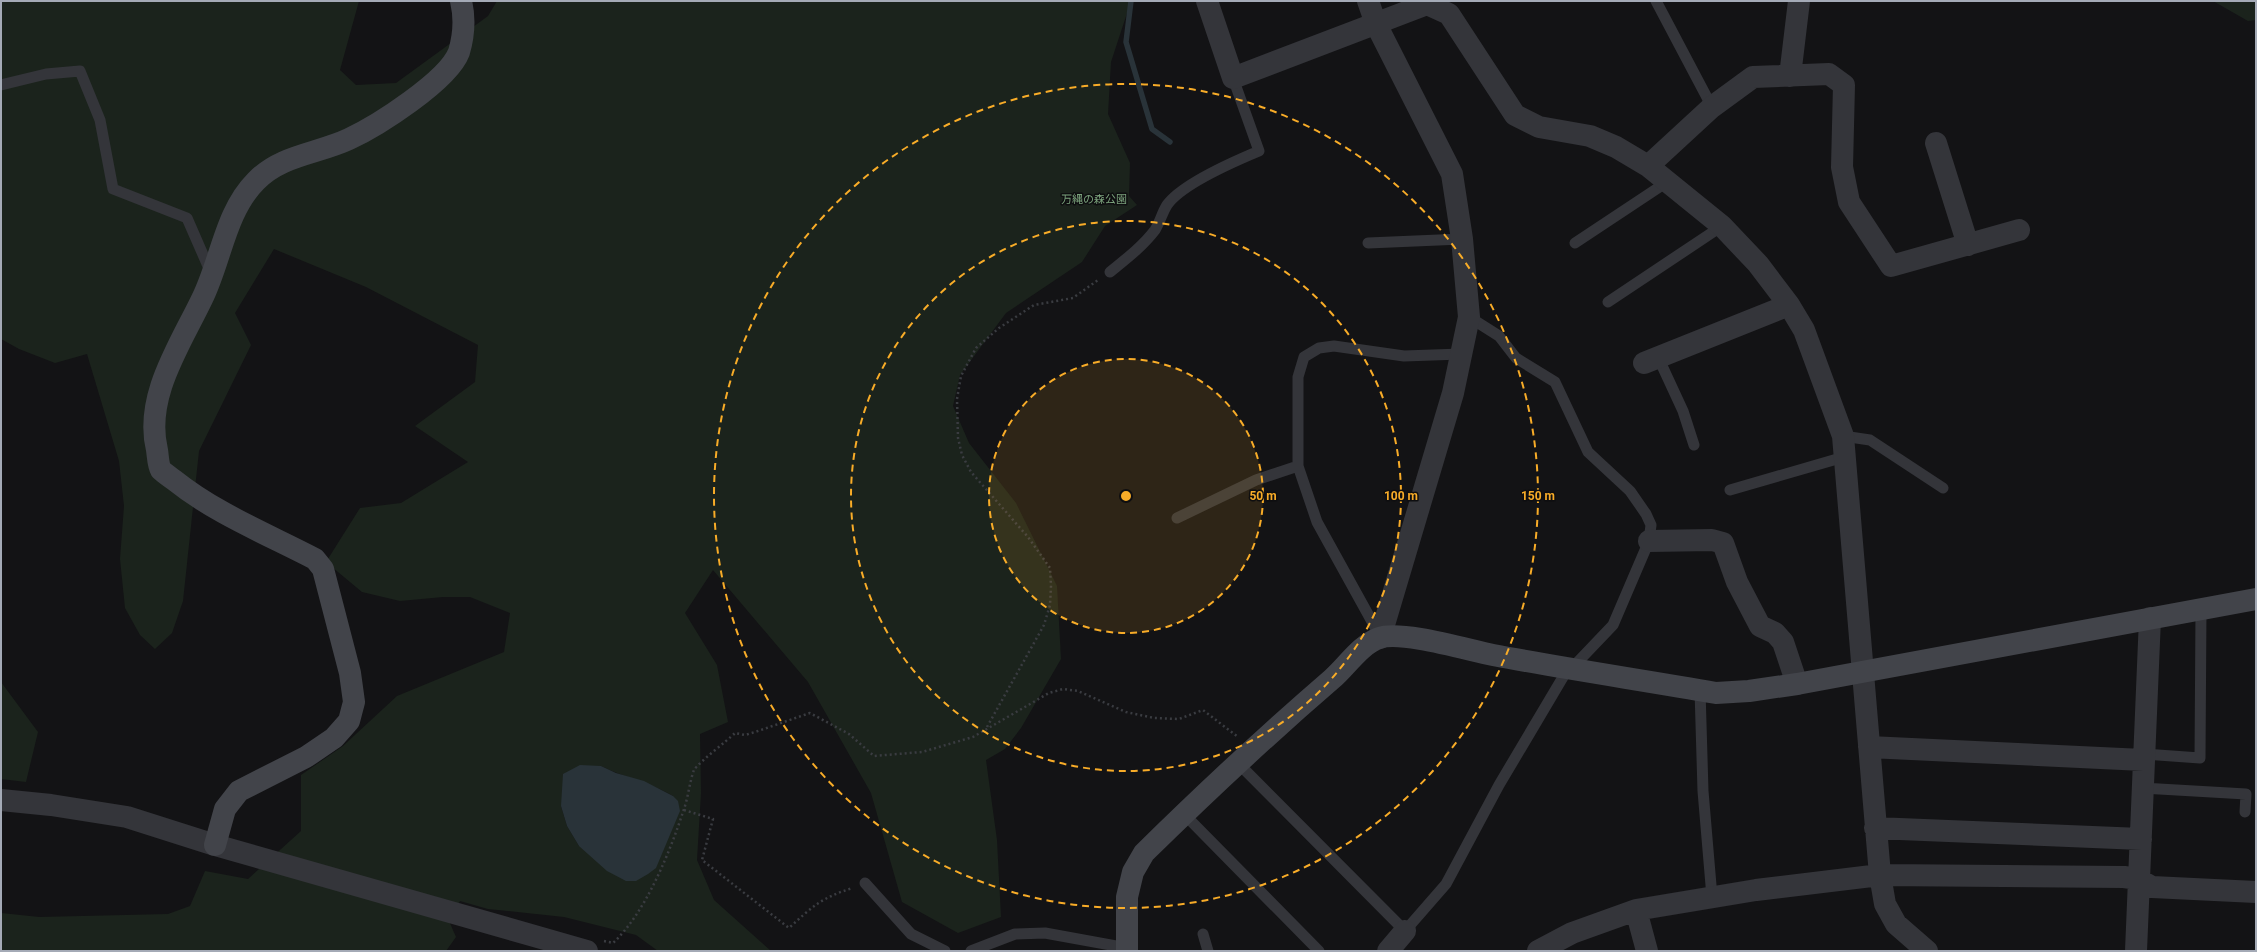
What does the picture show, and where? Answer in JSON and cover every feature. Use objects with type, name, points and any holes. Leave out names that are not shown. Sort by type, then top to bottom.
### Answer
[{"type":"street","points":[[215,845],[225,809],[239,791],[306,757],[334,738],[349,721],[354,702],[350,673],[323,569],[315,559],[194,496],[161,470],[154,441],[153,414],[164,376],[213,277],[225,237],[239,203],[256,181],[276,165],[348,139],[409,102],[444,73],[458,53],[464,23],[461,1]]},
{"type":"street","points":[[1207,1],[1233,78],[1427,4],[1449,14],[1515,115],[1539,127],[1590,136],[1616,148],[1648,166],[1722,226],[1758,264],[1789,305],[1804,330],[1843,447],[1864,672],[1875,828],[1880,875],[1885,904],[1896,924],[1927,951]]},
{"type":"street","points":[[1368,1],[1376,24],[1452,174],[1462,238],[1469,317],[1453,393],[1380,638]]},
{"type":"street","points":[[1790,76],[1799,1]]},
{"type":"street","points":[[1648,166],[1712,106],[1753,77],[1829,74],[1844,85],[1842,167],[1849,202],[1891,266],[2019,230]]},
{"type":"street","points":[[1936,143],[1968,245]]},
{"type":"street","points":[[1651,360],[1789,305]]},
{"type":"street","points":[[1649,541],[1712,540],[1723,543],[1737,582],[1760,626],[1775,633],[1783,642],[1797,684]]},
{"type":"street","points":[[1127,949],[1127,897],[1133,872],[1144,853],[1245,756],[1335,676],[1359,652],[1372,641],[1380,638],[1398,636],[1716,693],[1749,691],[1797,684],[2256,599]]},
{"type":"street","points":[[2136,951],[2150,618]]},
{"type":"street","points":[[1869,747],[2143,757]]},
{"type":"street","points":[[1,800],[51,805],[126,817],[215,845],[593,946]]},
{"type":"street","points":[[1875,828],[2141,839]]},
{"type":"street","points":[[1538,951],[1572,933],[1636,910],[1712,897],[1880,875],[2124,877],[2138,880],[2152,887],[2256,892]]},
{"type":"street","points":[[1636,910],[1647,951]]},
{"type":"street","points":[[1388,951],[1405,931]]},
{"type":"lane","points":[[1656,1],[1712,106]]},
{"type":"lane","points":[[1,85],[46,74],[80,72],[100,120],[113,189],[187,218],[213,277]]},
{"type":"lane","points":[[1110,272],[1135,251],[1155,229],[1167,204],[1178,195],[1225,165],[1259,151],[1233,78]]},
{"type":"lane","points":[[1575,244],[1667,182]]},
{"type":"lane","points":[[1608,302],[1722,226]]},
{"type":"lane","points":[[1368,243],[1462,238]]},
{"type":"lane","points":[[1245,756],[1405,931],[1446,884],[1499,785],[1570,667],[1614,625],[1649,541],[1651,525],[1646,514],[1630,491],[1588,452],[1555,382],[1516,358],[1498,336],[1469,317]]},
{"type":"lane","points":[[1380,638],[1317,522],[1298,466],[1298,377],[1304,357],[1319,348],[1334,346],[1404,356],[1461,354]]},
{"type":"lane","points":[[1651,360],[1683,411],[1694,445]]},
{"type":"lane","points":[[1730,490],[1843,447],[1870,440],[1943,488]]},
{"type":"lane","points":[[1177,518],[1256,480],[1298,466]]},
{"type":"lane","points":[[2143,757],[2200,758],[2201,609]]},
{"type":"lane","points":[[1700,690],[1704,791],[1712,897]]},
{"type":"lane","points":[[2142,788],[2246,794],[2245,812]]},
{"type":"lane","points":[[1184,814],[1319,951]]},
{"type":"lane","points":[[865,883],[911,934],[945,951]]},
{"type":"lane","points":[[971,951],[1015,934],[1045,933],[1108,943],[1127,949]]},
{"type":"lane","points":[[1203,934],[1208,951]]},
{"type":"path","points":[[987,728],[1044,625],[1050,605],[1050,568],[1028,537],[971,472],[962,455],[958,438],[957,399],[961,376],[976,348],[999,328],[1034,305],[1073,298],[1110,272]]},
{"type":"path","points":[[593,946],[613,943],[627,930],[654,883],[684,810],[695,770],[735,733],[745,735],[810,713],[850,734],[874,756],[903,755],[948,746],[973,737],[1049,693],[1063,688],[1078,691],[1126,712],[1154,718],[1179,719],[1203,710],[1245,756]]},
{"type":"path","points":[[684,810],[713,820],[702,860],[789,928],[818,902],[865,883]]},
{"type":"green space","name":"万縄の森公園","points":[[1,1],[359,1],[340,70],[356,85],[396,83],[488,16],[497,1],[1131,1],[1111,62],[1108,114],[1130,163],[1129,196],[1137,205],[1105,226],[1082,262],[1006,313],[960,375],[953,406],[969,443],[1016,503],[1057,586],[1061,659],[1021,728],[1005,749],[986,760],[997,840],[1001,917],[958,933],[902,902],[871,793],[808,682],[713,570],[685,613],[717,665],[728,722],[700,734],[701,793],[697,860],[714,900],[771,951],[658,951],[636,935],[564,917],[488,909],[460,901],[449,921],[456,937],[446,951],[1,951],[1,913],[39,917],[168,914],[190,906],[205,871],[248,879],[301,831],[301,775],[343,746],[397,696],[504,652],[510,613],[470,597],[443,597],[400,601],[362,592],[326,562],[360,508],[401,503],[468,462],[415,426],[475,382],[478,345],[366,287],[274,249],[235,313],[251,345],[199,451],[183,601],[172,633],[155,649],[140,635],[125,608],[120,559],[124,506],[119,461],[87,354],[55,363],[19,349],[1,339]],"holes":[[[601,766],[655,787],[673,796],[579,846],[567,826],[561,806]]]},
{"type":"green space","points":[[2213,1],[2256,1],[2256,20],[2248,21]]},
{"type":"green space","points":[[1,682],[38,732],[26,782],[1,779]]},
{"type":"shaded area","points":[[580,765],[601,766],[616,773],[644,781],[673,796],[678,801],[680,811],[656,868],[636,881],[626,881],[607,871],[579,846],[567,826],[561,806],[563,774]]},
{"type":"waterway","points":[[1131,1],[1126,42],[1152,129],[1170,142]]}]
